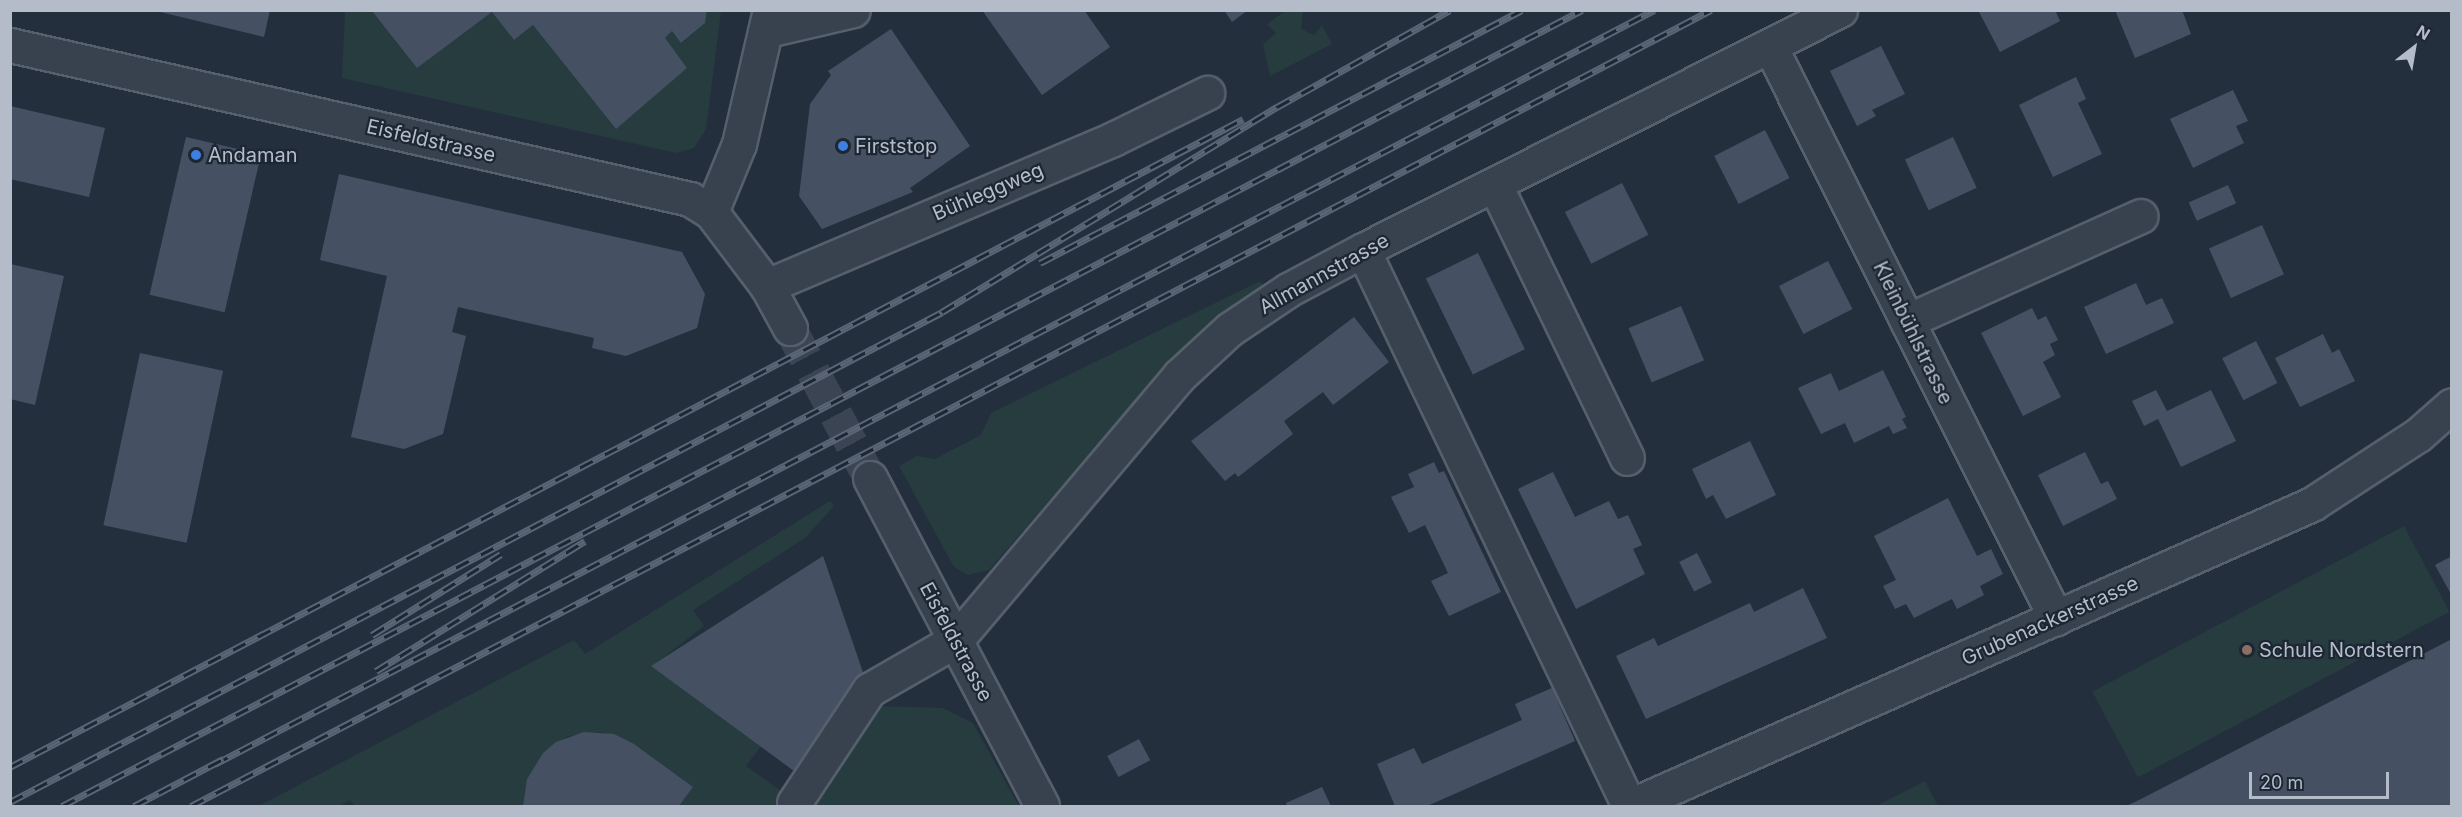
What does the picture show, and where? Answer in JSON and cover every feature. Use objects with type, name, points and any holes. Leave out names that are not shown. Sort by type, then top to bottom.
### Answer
[{"type":"street","points":[[790,328],[767,286],[711,212],[739,144],[769,20],[853,10]]},
{"type":"street","name":"Allmannstrasse","points":[[794,803],[869,690],[956,640],[1179,376],[1239,323],[1288,290],[1362,250],[1840,10]]},
{"type":"street","name":"Eisfeldstrasse","points":[[10,45],[670,195],[711,212]]},
{"type":"street","name":"Kleinbühlstrasse","points":[[1770,46],[2056,619]]},
{"type":"street","name":"Bühleggweg","points":[[767,286],[1113,139],[1207,93]]},
{"type":"street","points":[[1495,185],[1627,458]]},
{"type":"street","points":[[1907,321],[2141,216]]},
{"type":"street","points":[[1362,250],[1630,807]]},
{"type":"street","name":"Grubenackerstrasse","points":[[1630,807],[2312,504],[2418,435],[2451,405]]},
{"type":"street","name":"Eisfeldstrasse","points":[[870,478],[1042,807]]},
{"type":"green space","points":[[345,11],[371,11],[417,68],[492,12],[514,40],[533,25],[616,129],[665,38],[672,31],[682,43],[705,23],[707,11],[721,11],[706,129],[694,148],[676,153],[342,78]]},
{"type":"green space","points":[[1285,11],[1303,11],[1301,29],[1314,35],[1322,25],[1332,44],[1270,76],[1263,44],[1276,33],[1267,24]]},
{"type":"green space","points":[[1260,281],[1263,286],[1176,354],[989,570],[968,575],[954,567],[899,466],[917,456],[935,459],[981,435],[991,413]]},
{"type":"green space","points":[[830,501],[834,506],[805,538],[693,610],[704,626],[652,666],[761,746],[746,766],[788,796],[780,806],[679,806],[693,787],[634,744],[601,732],[569,736],[543,753],[527,779],[523,806],[355,806],[350,800],[339,806],[259,806],[574,640],[585,654]]},
{"type":"green space","points":[[2404,526],[2450,612],[2138,777],[2092,692]]},
{"type":"green space","points":[[880,706],[943,708],[973,723],[1019,806],[807,806]]},
{"type":"green space","points":[[1925,781],[1938,806],[1876,806]]},
{"type":"building","points":[[152,10],[270,10],[264,37]]},
{"type":"building","points":[[371,10],[707,10],[705,23],[681,43],[672,31],[665,38],[687,68],[616,129],[533,25],[514,40],[492,12],[417,68]]},
{"type":"building","points":[[982,10],[1084,10],[1110,47],[1042,95]]},
{"type":"building","points":[[1224,10],[1248,10],[1232,22]]},
{"type":"building","points":[[1978,10],[2055,10],[2060,21],[2000,52]]},
{"type":"building","points":[[2115,10],[2182,10],[2191,34],[2135,58]]},
{"type":"building","points":[[891,29],[970,146],[910,188],[913,192],[822,229],[799,196],[810,104],[831,75],[828,71]]},
{"type":"building","points":[[1881,46],[1905,94],[1872,110],[1876,116],[1857,126],[1830,71]]},
{"type":"building","points":[[2076,77],[2086,99],[2078,103],[2102,154],[2053,177],[2019,105]]},
{"type":"building","points":[[2233,90],[2248,121],[2236,126],[2244,143],[2193,168],[2170,119]]},
{"type":"building","points":[[10,106],[105,128],[89,197],[10,179]]},
{"type":"building","points":[[1765,130],[1790,178],[1739,204],[1714,156]]},
{"type":"building","points":[[186,137],[261,154],[225,312],[150,295]]},
{"type":"building","points":[[1953,137],[1977,188],[1929,210],[1905,159]]},
{"type":"building","points":[[339,174],[682,252],[705,294],[697,328],[626,356],[592,348],[594,338],[458,307],[452,332],[466,336],[443,434],[404,449],[351,437],[387,276],[320,260]]},
{"type":"building","points":[[1622,183],[1648,235],[1591,264],[1565,212]]},
{"type":"building","points":[[2228,185],[2236,203],[2197,221],[2189,202]]},
{"type":"building","points":[[2262,225],[2284,274],[2231,298],[2209,249]]},
{"type":"building","points":[[1478,253],[1525,349],[1473,375],[1426,278]]},
{"type":"building","points":[[1828,261],[1853,309],[1804,334],[1779,286]]},
{"type":"building","points":[[10,264],[64,276],[35,405],[10,399]]},
{"type":"building","points":[[2136,283],[2146,305],[2162,298],[2174,323],[2106,354],[2084,307]]},
{"type":"building","points":[[1681,306],[1704,360],[1652,383],[1629,328]]},
{"type":"building","points":[[2032,308],[2038,320],[2046,316],[2058,340],[2050,344],[2055,355],[2043,362],[2061,397],[2023,416],[1981,333]]},
{"type":"building","points":[[1354,317],[1389,362],[1333,405],[1323,392],[1284,421],[1293,434],[1238,477],[1235,473],[1225,481],[1191,441]]},
{"type":"building","points":[[2323,334],[2332,353],[2339,349],[2355,381],[2300,407],[2275,358]]},
{"type":"building","points":[[2256,341],[2277,383],[2243,400],[2222,358]]},
{"type":"building","points":[[140,353],[223,371],[187,543],[103,525]]},
{"type":"building","points":[[1883,370],[1906,417],[1902,419],[1907,428],[1893,434],[1889,426],[1854,443],[1845,423],[1821,434],[1798,388],[1831,373],[1839,391]]},
{"type":"building","points":[[2156,390],[2167,411],[2211,390],[2236,441],[2181,467],[2158,419],[2144,426],[2132,401]]},
{"type":"building","points":[[1750,441],[1776,495],[1726,519],[1713,495],[1706,499],[1692,469]]},
{"type":"building","points":[[2085,452],[2101,484],[2108,481],[2117,499],[2063,526],[2038,475]]},
{"type":"building","points":[[1434,462],[1439,473],[1444,471],[1501,592],[1449,616],[1431,581],[1448,573],[1425,525],[1409,533],[1391,497],[1414,487],[1408,474]]},
{"type":"building","points":[[1553,472],[1575,517],[1609,501],[1618,519],[1628,515],[1642,545],[1633,549],[1645,574],[1576,609],[1518,489]]},
{"type":"building","points":[[1948,498],[1977,556],[1991,549],[2003,574],[1980,586],[1984,595],[1957,609],[1952,599],[1914,618],[1906,604],[1895,609],[1883,586],[1896,580],[1874,536]]},
{"type":"building","points":[[1697,553],[1712,582],[1694,591],[1679,562]]},
{"type":"building","points":[[823,556],[866,681],[798,774],[651,666]]},
{"type":"building","name":"Schule Nordstern","points":[[2452,556],[2452,596],[2435,565]]},
{"type":"building","points":[[1803,588],[1827,638],[1646,719],[1616,656],[1654,638],[1658,646],[1750,603],[1754,612]]},
{"type":"building","name":"Schule Nordstern","points":[[2452,639],[2452,806],[2126,806],[2139,800]]},
{"type":"building","points":[[1552,688],[1575,741],[1427,806],[1395,806],[1377,764],[1414,748],[1422,764],[1522,720],[1515,704]]},
{"type":"building","points":[[584,732],[614,734],[634,744],[693,787],[679,806],[523,806],[527,779],[543,753],[556,742]]},
{"type":"building","points":[[1139,739],[1150,760],[1118,777],[1107,756]]},
{"type":"building","points":[[1322,787],[1331,806],[1287,806],[1286,803]]},
{"type":"tunnel","points":[[790,328],[870,478]]},
{"type":"railway","points":[[10,802],[942,312],[1277,107],[1450,10]]},
{"type":"railway","points":[[1040,263],[1522,10]]},
{"type":"railway","points":[[62,806],[1582,10]]},
{"type":"railway","points":[[215,764],[1654,10]]},
{"type":"railway","points":[[191,806],[1711,10]]},
{"type":"railway","points":[[10,767],[1243,119]]},
{"type":"railway","points":[[376,671],[585,541]]},
{"type":"railway","points":[[372,635],[501,554]]},
{"type":"railway","points":[[134,806],[223,759]]},
{"type":"place","name":"Firststop","points":[[843,146]]},
{"type":"place","name":"Andaman","points":[[196,155]]},
{"type":"place","name":"Schule Nordstern","points":[[2247,650]]}]
